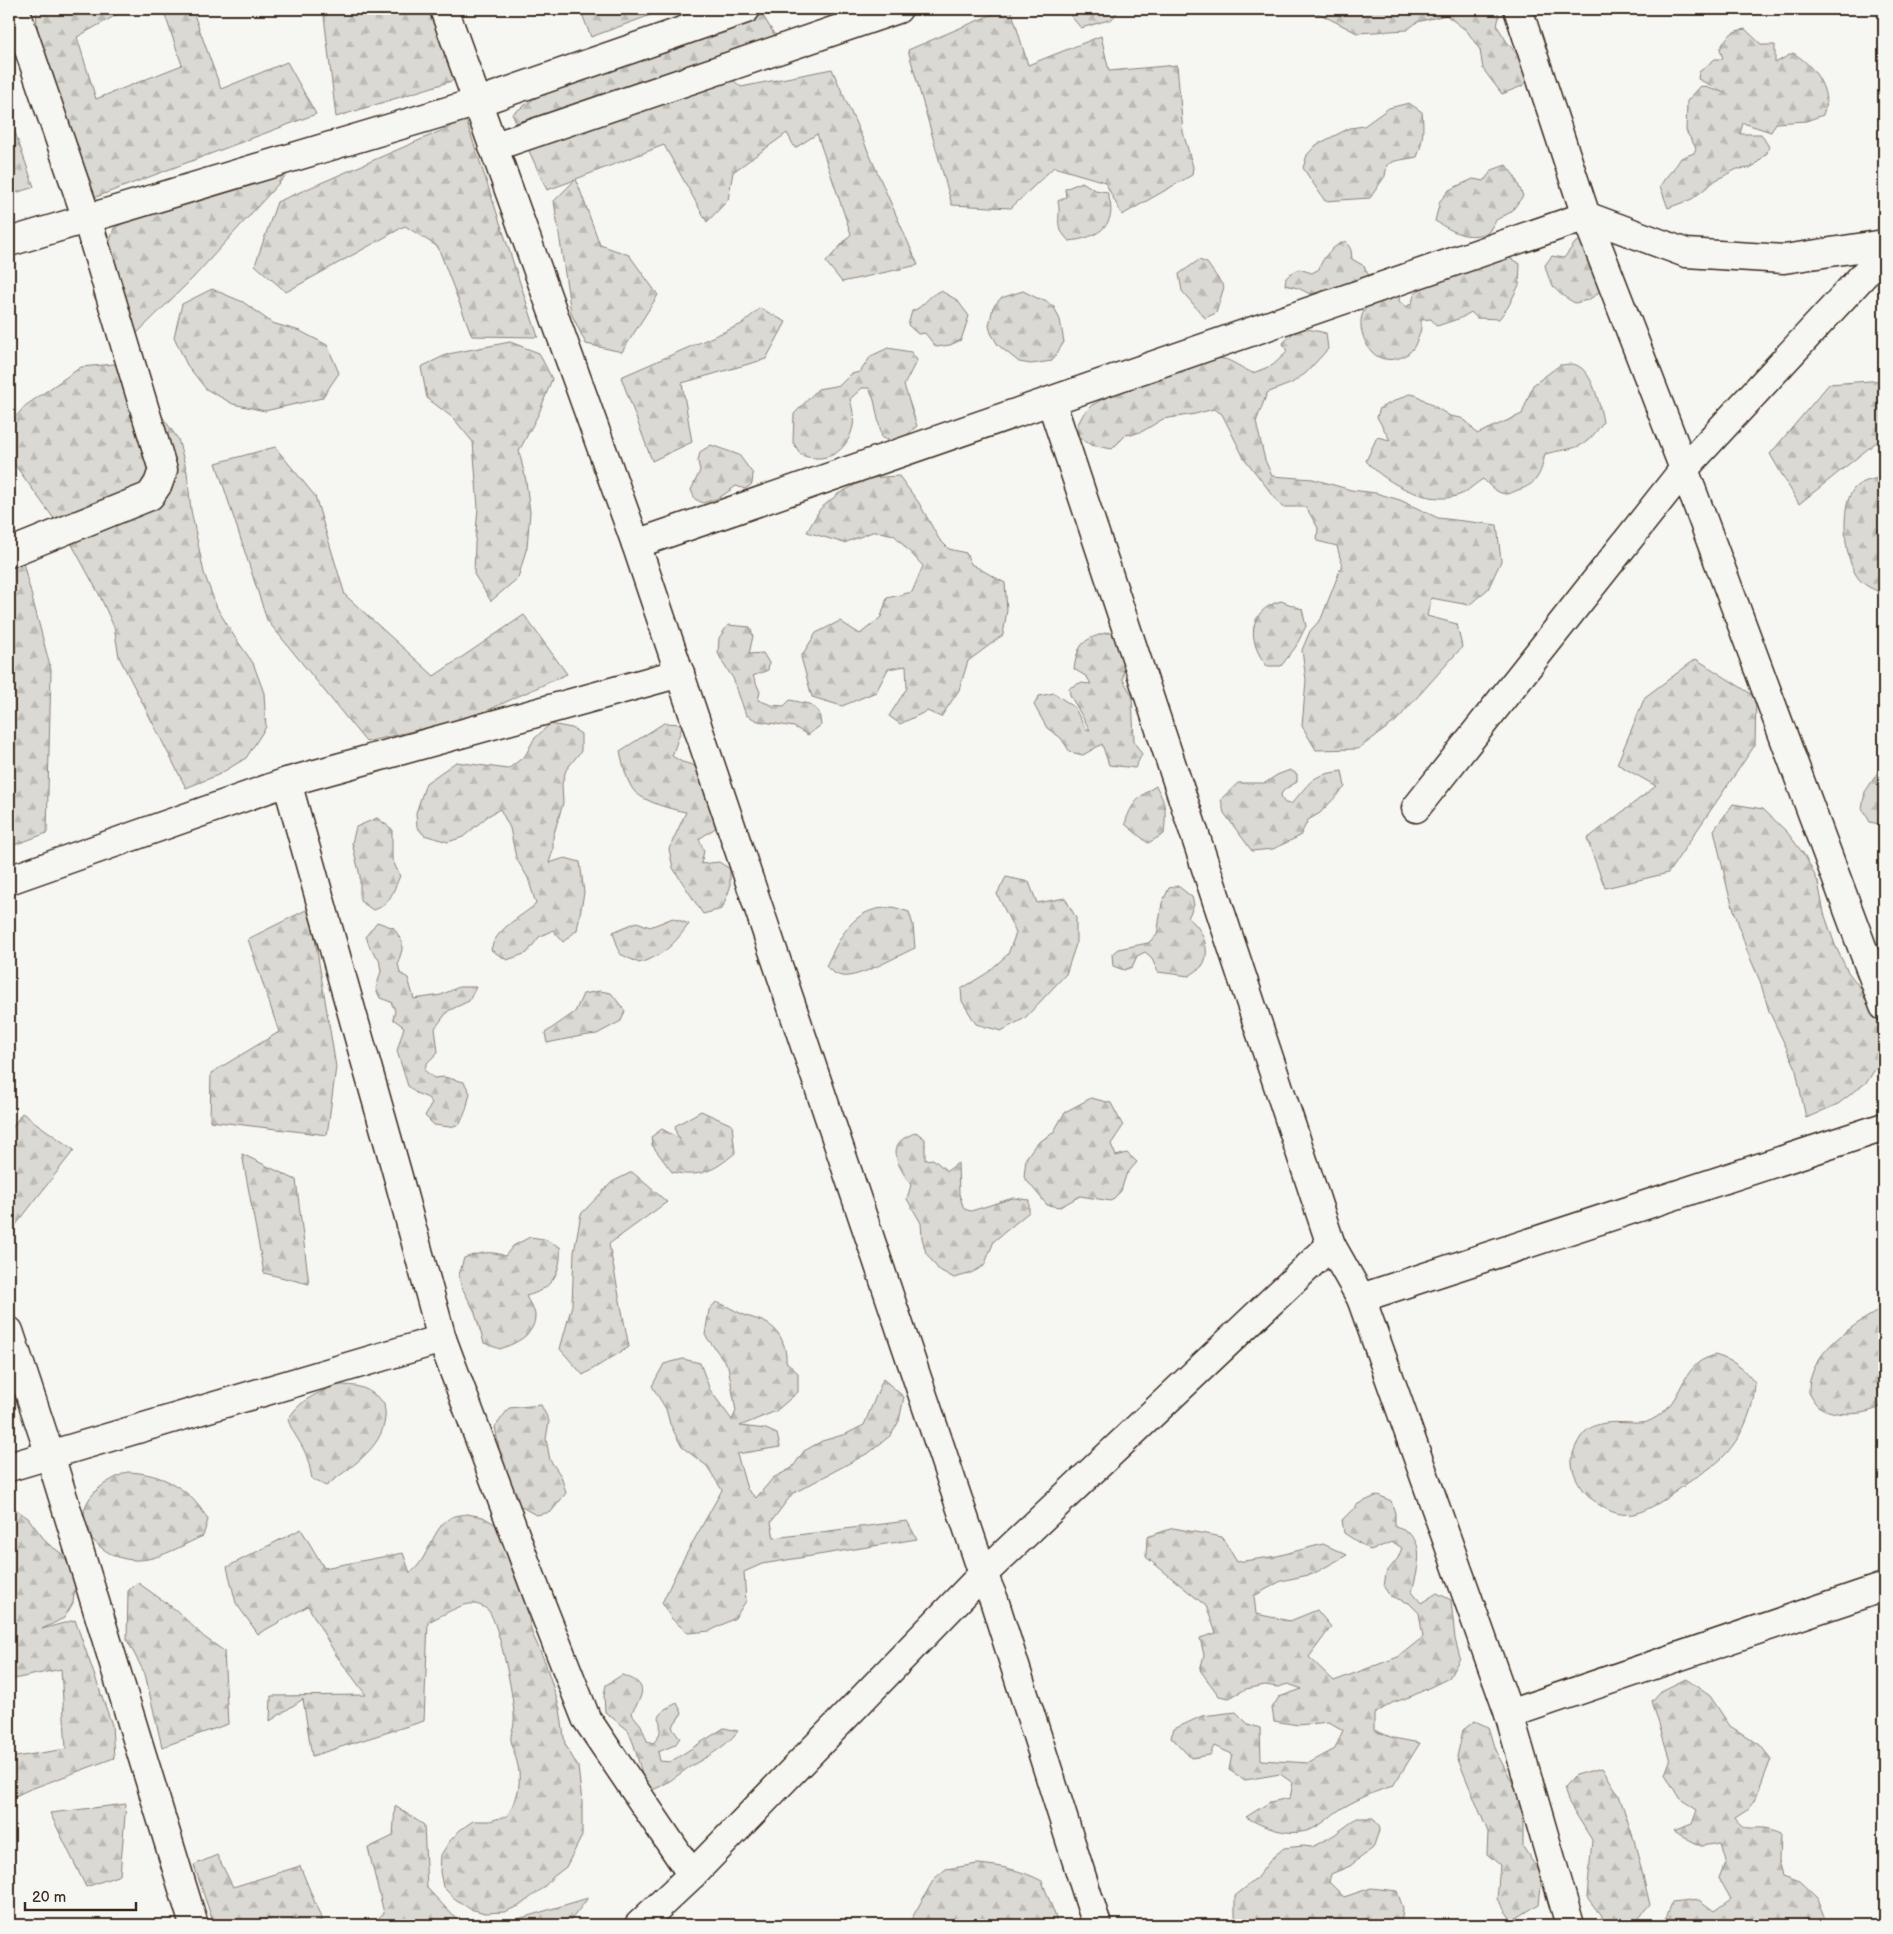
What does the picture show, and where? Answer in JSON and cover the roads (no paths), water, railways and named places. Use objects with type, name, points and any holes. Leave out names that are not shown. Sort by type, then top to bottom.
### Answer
[{"type":"street","points":[[9,553],[150,496],[158,484],[163,470],[87,219],[15,9]]},
{"type":"street","points":[[444,9],[636,544],[680,673],[983,1574],[994,1600],[1096,1925]]},
{"type":"street","points":[[9,242],[478,102],[746,9]]},
{"type":"street","points":[[493,147],[898,9]]},
{"type":"street","points":[[1518,9],[1586,216],[1684,469],[1884,1006]]},
{"type":"street","points":[[636,544],[1586,216],[1686,253],[1784,260],[1884,244]]},
{"type":"street","points":[[1416,808],[1684,469],[1884,253]]},
{"type":"street","points":[[1051,401],[1331,1245],[1361,1298],[1509,1714],[1570,1925]]},
{"type":"street","points":[[9,880],[287,782],[680,673]]},
{"type":"street","points":[[287,782],[442,1339],[541,1604],[586,1718],[692,1875]]},
{"type":"street","points":[[1361,1298],[1884,1127]]},
{"type":"street","points":[[638,1925],[692,1875],[983,1574],[1331,1245]]},
{"type":"street","points":[[9,1331],[50,1455],[194,1925]]},
{"type":"street","points":[[9,1467],[442,1339]]},
{"type":"street","points":[[1509,1714],[1884,1587]]}]
